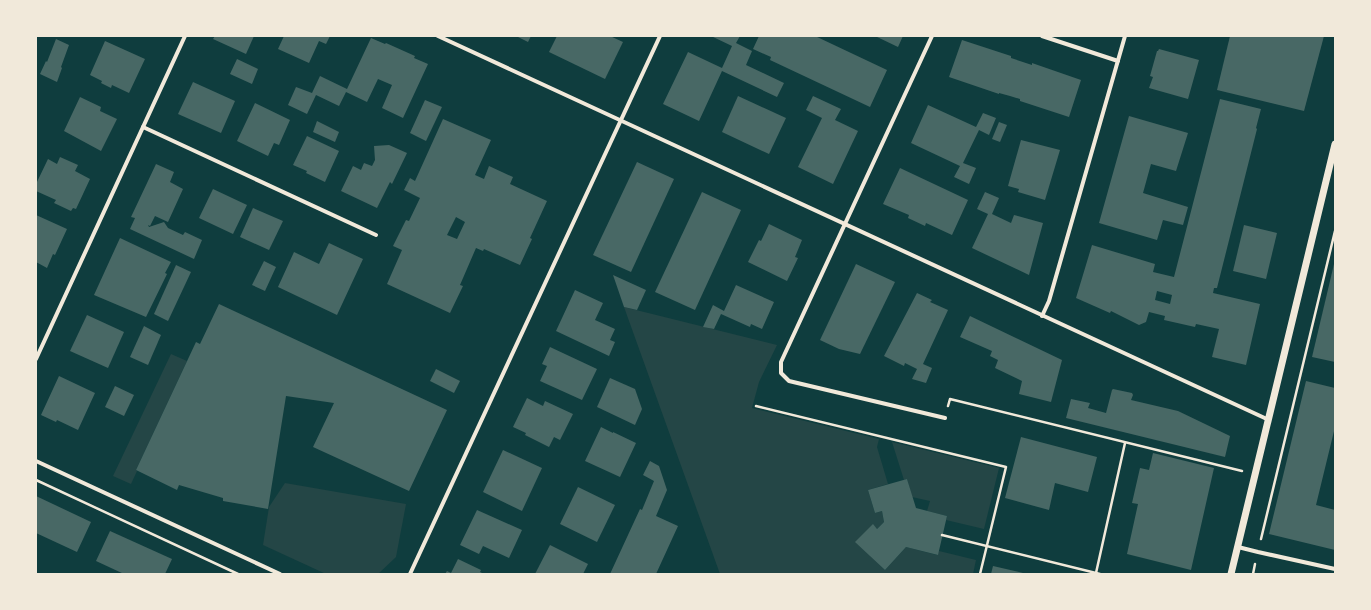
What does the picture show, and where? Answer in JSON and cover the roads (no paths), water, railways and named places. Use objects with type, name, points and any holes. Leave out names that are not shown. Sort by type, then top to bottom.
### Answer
[{"type":"street","points":[[36,360],[185,36]]},
{"type":"street","points":[[439,36],[1269,420]]},
{"type":"street","points":[[410,574],[660,36]]},
{"type":"street","points":[[932,36],[781,362],[781,373],[789,381],[945,418]]},
{"type":"street","points":[[1042,36],[1118,61]]},
{"type":"street","points":[[1042,316],[1049,301],[1125,36]]},
{"type":"street","points":[[143,127],[376,235]]},
{"type":"street","points":[[1231,574],[1335,144]]},
{"type":"street","points":[[36,461],[280,574]]},
{"type":"street","points":[[1238,546],[1258,552],[1335,569]]}]
